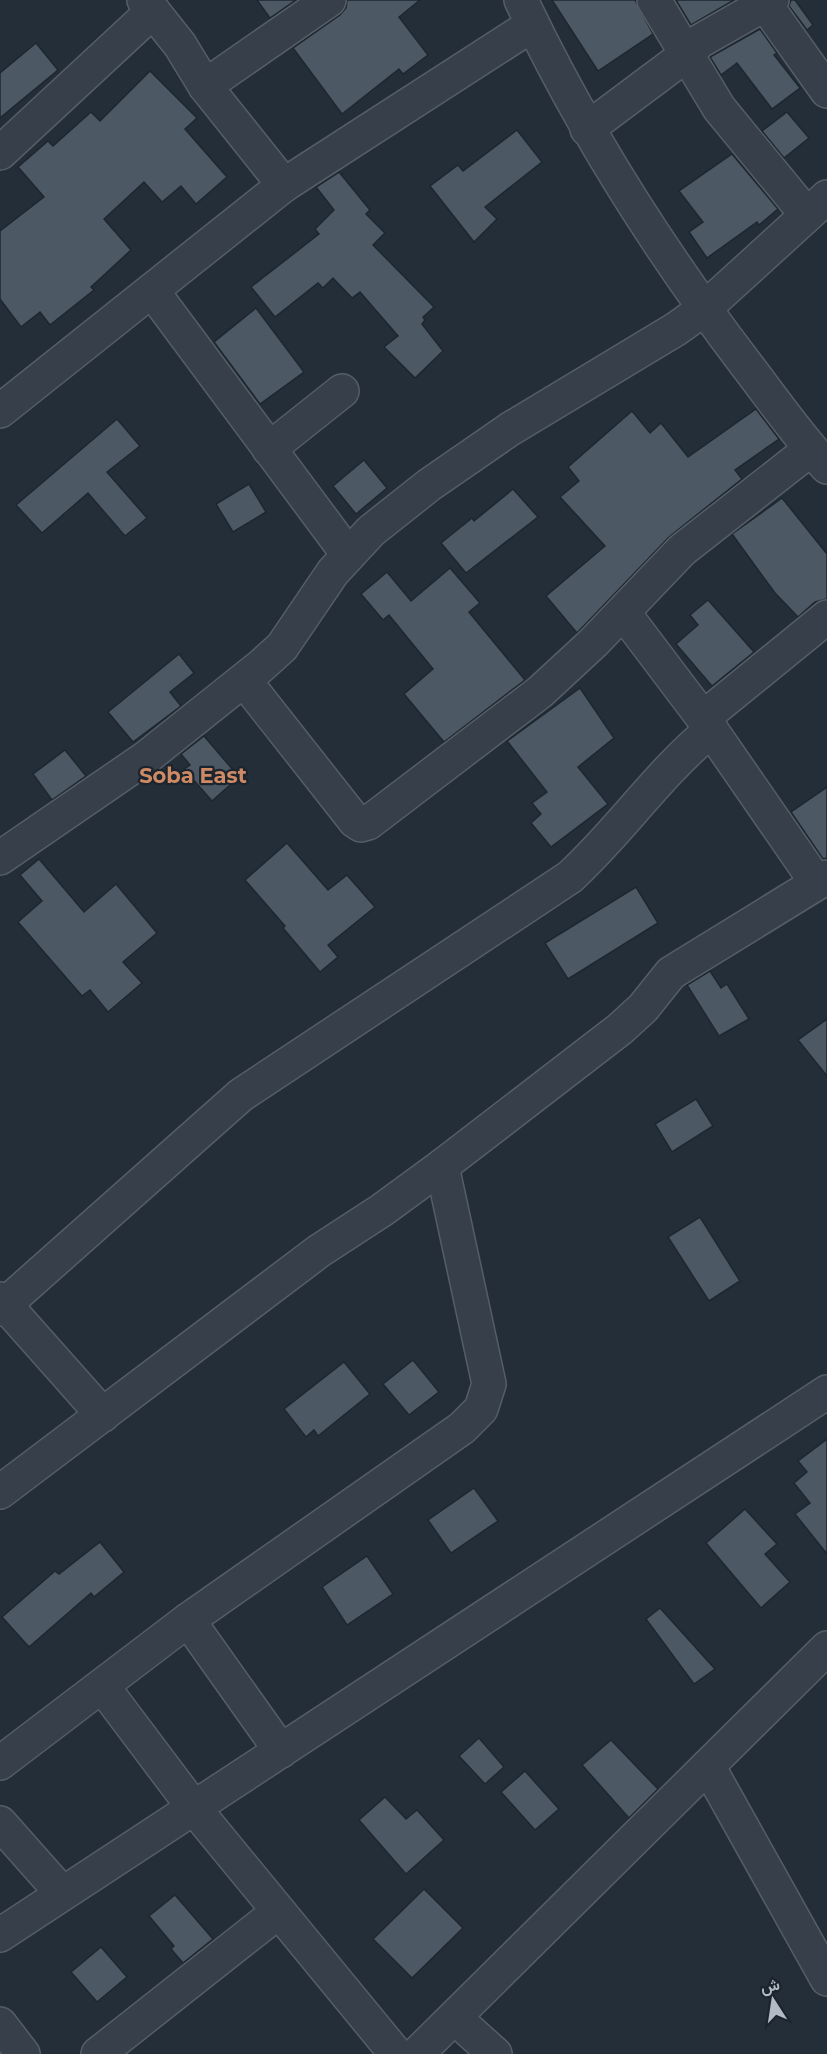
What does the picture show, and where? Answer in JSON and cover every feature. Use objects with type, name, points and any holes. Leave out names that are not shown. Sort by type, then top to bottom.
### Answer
[{"type":"street","points":[[205,86],[329,0]]},
{"type":"street","points":[[0,858],[147,757],[282,647],[347,553],[370,531],[465,459],[510,429],[676,329],[704,309],[817,206],[719,108],[654,0]]},
{"type":"street","points":[[587,129],[706,37],[769,2],[827,91]]},
{"type":"street","points":[[0,153],[148,6],[180,45],[205,86],[284,185]]},
{"type":"street","points":[[0,411],[153,292],[284,185],[527,12],[587,129],[704,309],[819,458],[682,550],[623,612],[540,692],[368,823],[361,825],[244,680]]},
{"type":"street","points":[[153,292],[347,553]]},
{"type":"street","points":[[269,449],[342,391]]},
{"type":"street","points":[[0,1492],[319,1251],[382,1210],[441,1166],[620,1029],[644,1008],[671,972],[822,880],[623,612]]},
{"type":"street","points":[[103,1415],[2,1304],[241,1095],[570,877],[588,860],[707,724],[827,617]]},
{"type":"street","points":[[0,1763],[103,1687],[188,1620],[462,1428],[481,1409],[489,1384],[441,1166]]},
{"type":"street","points":[[0,1935],[827,1392]]},
{"type":"street","points":[[188,1620],[281,1751]]},
{"type":"street","points":[[417,2054],[827,1648]]},
{"type":"street","points":[[103,1687],[194,1808],[396,2054]]},
{"type":"street","points":[[708,1766],[826,1974]]},
{"type":"street","points":[[0,1823],[62,1893]]},
{"type":"street","points":[[98,2054],[278,1912]]},
{"type":"street","points":[[455,2018],[495,2054]]},
{"type":"street","points":[[0,2024],[24,2054]]},
{"type":"building","points":[[257,0],[296,0],[270,18]]},
{"type":"building","points":[[347,0],[420,0],[399,17],[428,55],[403,74],[399,69],[342,114],[293,48],[340,15],[346,8]]},
{"type":"building","points":[[552,0],[635,0],[653,34],[598,71]]},
{"type":"building","points":[[676,0],[734,0],[691,25]]},
{"type":"building","points":[[791,0],[795,0],[813,25],[807,30],[789,6]]},
{"type":"building","points":[[760,29],[777,53],[774,55],[800,88],[772,109],[737,63],[721,75],[710,57]]},
{"type":"building","points":[[36,43],[58,70],[0,118],[0,73]]},
{"type":"building","points":[[150,71],[197,118],[185,129],[227,177],[196,204],[181,186],[162,202],[144,182],[104,219],[131,250],[91,287],[94,290],[50,325],[40,312],[21,327],[0,299],[0,231],[44,197],[18,167],[48,141],[53,146],[91,112],[100,121]]},
{"type":"building","points":[[787,112],[809,138],[784,158],[762,131]]},
{"type":"building","points":[[517,130],[542,162],[485,207],[497,219],[474,242],[430,186],[458,165],[463,171]]},
{"type":"building","points":[[732,154],[778,209],[759,225],[757,222],[707,258],[689,232],[703,222],[679,191]]},
{"type":"building","points":[[339,172],[370,210],[366,214],[385,233],[373,245],[434,307],[423,317],[425,320],[422,324],[443,351],[415,378],[384,347],[398,336],[360,292],[352,298],[333,278],[323,288],[318,283],[275,317],[251,287],[319,234],[315,229],[334,210],[316,187]]},
{"type":"building","points":[[256,308],[304,372],[260,404],[214,342]]},
{"type":"building","points":[[756,409],[779,439],[735,470],[742,479],[669,537],[577,633],[546,596],[605,546],[560,497],[579,481],[568,467],[632,411],[650,433],[661,423],[688,457]]},
{"type":"building","points":[[117,419],[140,446],[107,472],[147,518],[125,536],[88,493],[42,533],[16,505]]},
{"type":"building","points":[[364,460],[387,488],[356,514],[333,486]]},
{"type":"building","points":[[249,484],[266,512],[233,532],[216,504]]},
{"type":"building","points":[[513,489],[538,517],[466,573],[441,543],[472,518],[474,521]]},
{"type":"building","points":[[782,498],[827,554],[827,599],[815,602],[798,617],[775,593],[732,534]]},
{"type":"building","points":[[450,568],[480,603],[469,612],[525,680],[444,742],[404,694],[433,669],[389,615],[383,620],[361,594],[387,572],[411,601]]},
{"type":"building","points":[[708,600],[754,652],[712,686],[676,644],[698,625],[690,615]]},
{"type":"building","points":[[179,654],[194,673],[170,692],[181,706],[133,742],[108,712]]},
{"type":"building","points":[[580,688],[614,738],[578,767],[608,804],[551,847],[531,823],[541,814],[532,803],[547,792],[507,741]]},
{"type":"building","points":[[204,736],[239,777],[212,801],[184,769],[190,765],[181,754]]},
{"type":"building","points":[[65,750],[86,776],[52,800],[33,774]]},
{"type":"building","points":[[827,787],[827,858],[823,859],[791,812]]},
{"type":"building","points":[[287,843],[328,890],[347,875],[375,907],[328,945],[338,957],[320,972],[283,928],[285,926],[245,880]]},
{"type":"building","points":[[39,859],[84,912],[116,884],[157,933],[123,962],[142,983],[108,1012],[90,990],[82,996],[18,922],[42,901],[20,875]]},
{"type":"building","points":[[636,887],[658,923],[568,979],[545,943]]},
{"type":"building","points":[[710,971],[721,988],[727,984],[749,1019],[719,1036],[687,985]]},
{"type":"building","points":[[827,1019],[827,1076],[798,1040]]},
{"type":"building","points":[[696,1099],[713,1126],[672,1152],[655,1124]]},
{"type":"building","points":[[700,1217],[740,1281],[709,1301],[668,1237]]},
{"type":"building","points":[[413,1360],[439,1392],[409,1415],[383,1384]]},
{"type":"building","points":[[344,1362],[370,1394],[318,1436],[314,1430],[306,1437],[284,1409]]},
{"type":"building","points":[[827,1439],[827,1554],[795,1514],[810,1503],[794,1483],[807,1472],[798,1461]]},
{"type":"building","points":[[474,1488],[498,1521],[451,1553],[428,1520]]},
{"type":"building","points":[[745,1509],[777,1544],[765,1554],[790,1582],[761,1608],[706,1543]]},
{"type":"building","points":[[100,1542],[124,1572],[94,1597],[91,1593],[29,1647],[2,1617],[55,1571],[59,1574]]},
{"type":"building","points":[[367,1556],[393,1594],[347,1625],[322,1587]]},
{"type":"building","points":[[660,1608],[715,1669],[694,1684],[646,1619]]},
{"type":"building","points":[[479,1738],[504,1767],[485,1784],[459,1756]]},
{"type":"building","points":[[611,1740],[658,1789],[629,1818],[582,1765]]},
{"type":"building","points":[[525,1771],[559,1809],[535,1830],[501,1792]]},
{"type":"building","points":[[385,1797],[406,1819],[417,1810],[444,1840],[406,1874],[359,1820]]},
{"type":"building","points":[[424,1889],[463,1928],[412,1978],[373,1939]]},
{"type":"building","points":[[175,1895],[213,1939],[183,1963],[171,1949],[174,1946],[149,1916]]},
{"type":"building","points":[[101,1947],[127,1977],[97,2002],[71,1972]]},
{"type":"district","name":"Soba East","points":[[193,776]]}]
